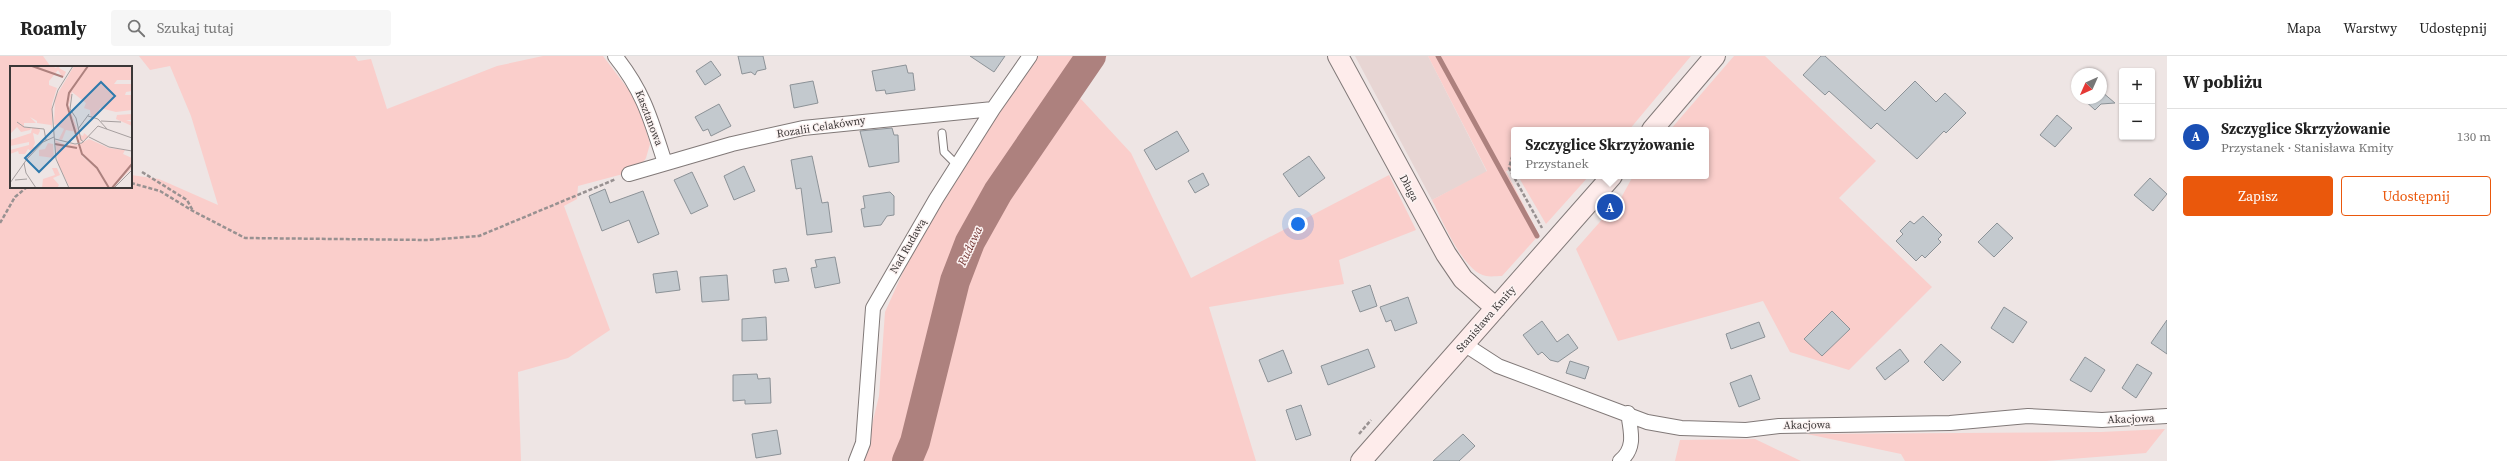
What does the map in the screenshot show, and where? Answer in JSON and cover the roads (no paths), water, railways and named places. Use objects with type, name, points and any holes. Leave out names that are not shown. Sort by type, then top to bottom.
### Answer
[{"type":"main road","name":"Długa","points":[[1338,56],[1446,254],[1463,279],[1496,308]]},
{"type":"main road","points":[[1655,127],[1715,56]]},
{"type":"main road","name":"Stanisława Kmity","points":[[1361,461],[1609,179]]},
{"type":"street","name":"Kasztanowa","points":[[614,56],[633,78],[645,102],[665,162]]},
{"type":"street","name":"Nad Rudawą","points":[[856,461],[863,442],[872,308],[993,108],[1030,56]]},
{"type":"street","name":"Rozalii Celakówny","points":[[629,174],[665,162],[732,144],[803,128],[993,108]]},
{"type":"street","name":"Akacjowa","points":[[1464,344],[1498,366],[1647,422],[1724,430],[1779,426],[1950,423],[2028,416],[2102,420],[2167,416]]},
{"type":"street","points":[[1620,461],[1631,448],[1632,437],[1628,414]]},
{"type":"lane","points":[[942,133],[944,152],[957,166]]},
{"type":"waterway","name":"Rudawa","points":[[907,461],[915,442],[955,281],[970,242],[998,192],[1091,56]]},
{"type":"waterway","points":[[1438,56],[1537,236]]},
{"type":"place","name":"Szczyglice Skrzyżowanie","points":[[1610,207]]}]
